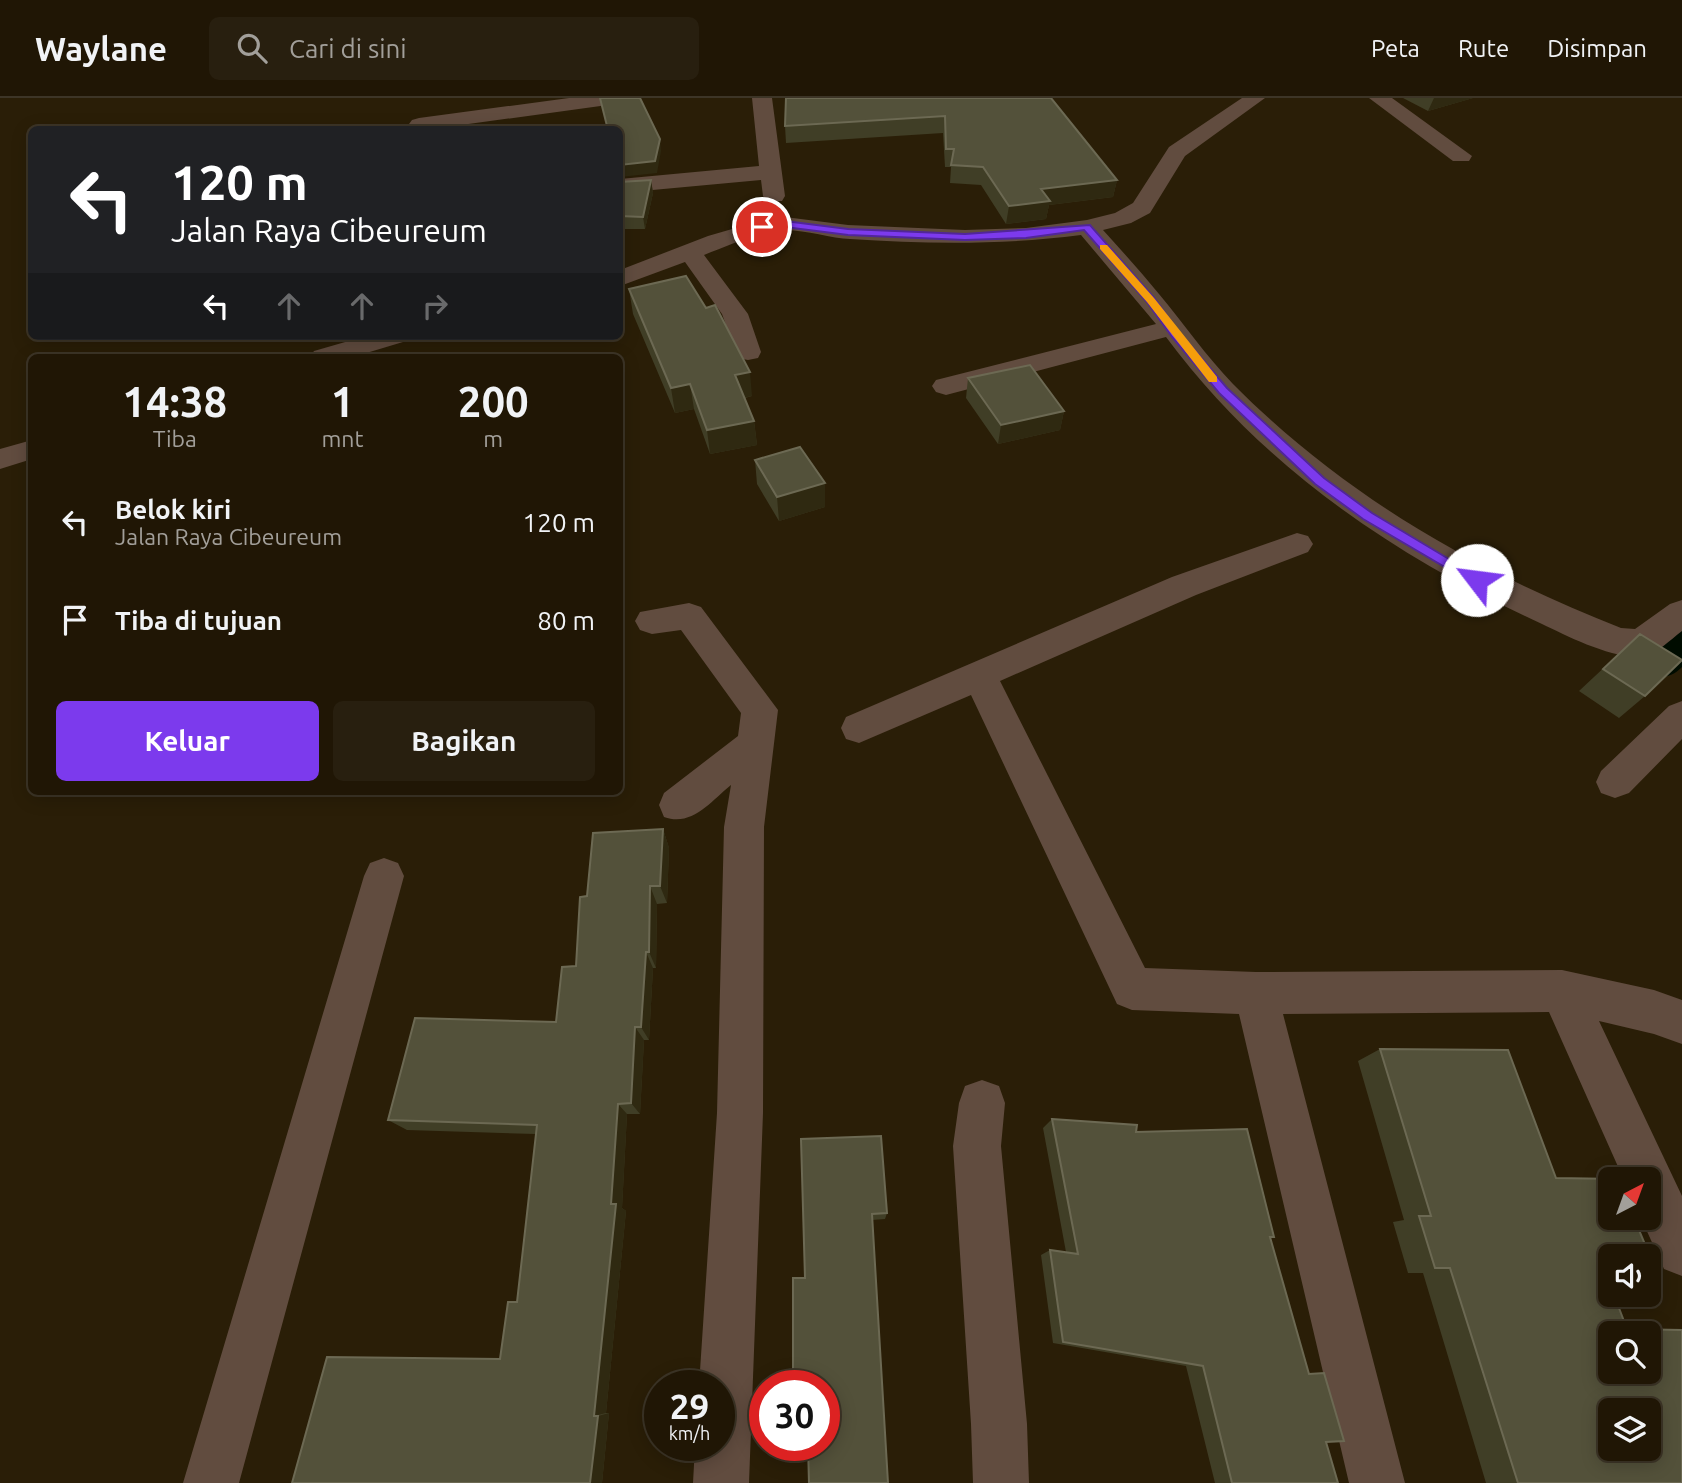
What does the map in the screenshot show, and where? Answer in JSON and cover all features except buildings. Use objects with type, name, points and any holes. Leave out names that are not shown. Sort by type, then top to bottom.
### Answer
[{"type":"street","points":[[419,124],[615,98]]},
{"type":"street","points":[[762,98],[777,223]]},
{"type":"street","points":[[623,278],[689,251],[777,223],[848,232],[965,237],[1026,235],[1087,227],[1123,218],[1142,208],[1177,152],[1255,98]]},
{"type":"street","points":[[1379,98],[1461,156]]},
{"type":"street","points":[[577,103],[581,126]]},
{"type":"street","points":[[623,186],[772,172]]},
{"type":"street","points":[[1087,227],[1223,391],[1320,481],[1367,516],[1477,580],[1618,641],[1641,643],[1682,613]]},
{"type":"street","points":[[689,251],[735,314],[748,352]]},
{"type":"street","points":[[946,386],[1171,328]]},
{"type":"street","points":[[334,354],[381,340]]},
{"type":"street","points":[[0,459],[28,450]]},
{"type":"street","points":[[859,728],[1184,586],[1297,544]]},
{"type":"street","points":[[652,621],[689,616],[760,709],[744,827],[740,1113],[721,1483]]},
{"type":"street","points":[[979,674],[1132,989],[1256,993],[1562,991],[1654,1012],[1682,1023]]},
{"type":"street","points":[[1615,782],[1682,716]]},
{"type":"street","points":[[678,805],[755,744]]},
{"type":"street","points":[[211,1483],[384,876]]},
{"type":"street","points":[[1562,991],[1682,1251]]},
{"type":"street","points":[[1256,993],[1377,1483]]},
{"type":"street","points":[[982,1103],[977,1146],[999,1424],[1000,1483]]},
{"type":"waterway","points":[[1659,662],[1682,639]]},
{"type":"slow traffic","points":[[1104,247],[1151,300],[1175,335],[1213,379]]},
{"type":"route","points":[[762,227],[777,223],[848,232],[965,237],[1026,235],[1087,227],[1151,300],[1175,335],[1223,391],[1320,481],[1367,516],[1477,580]]}]
